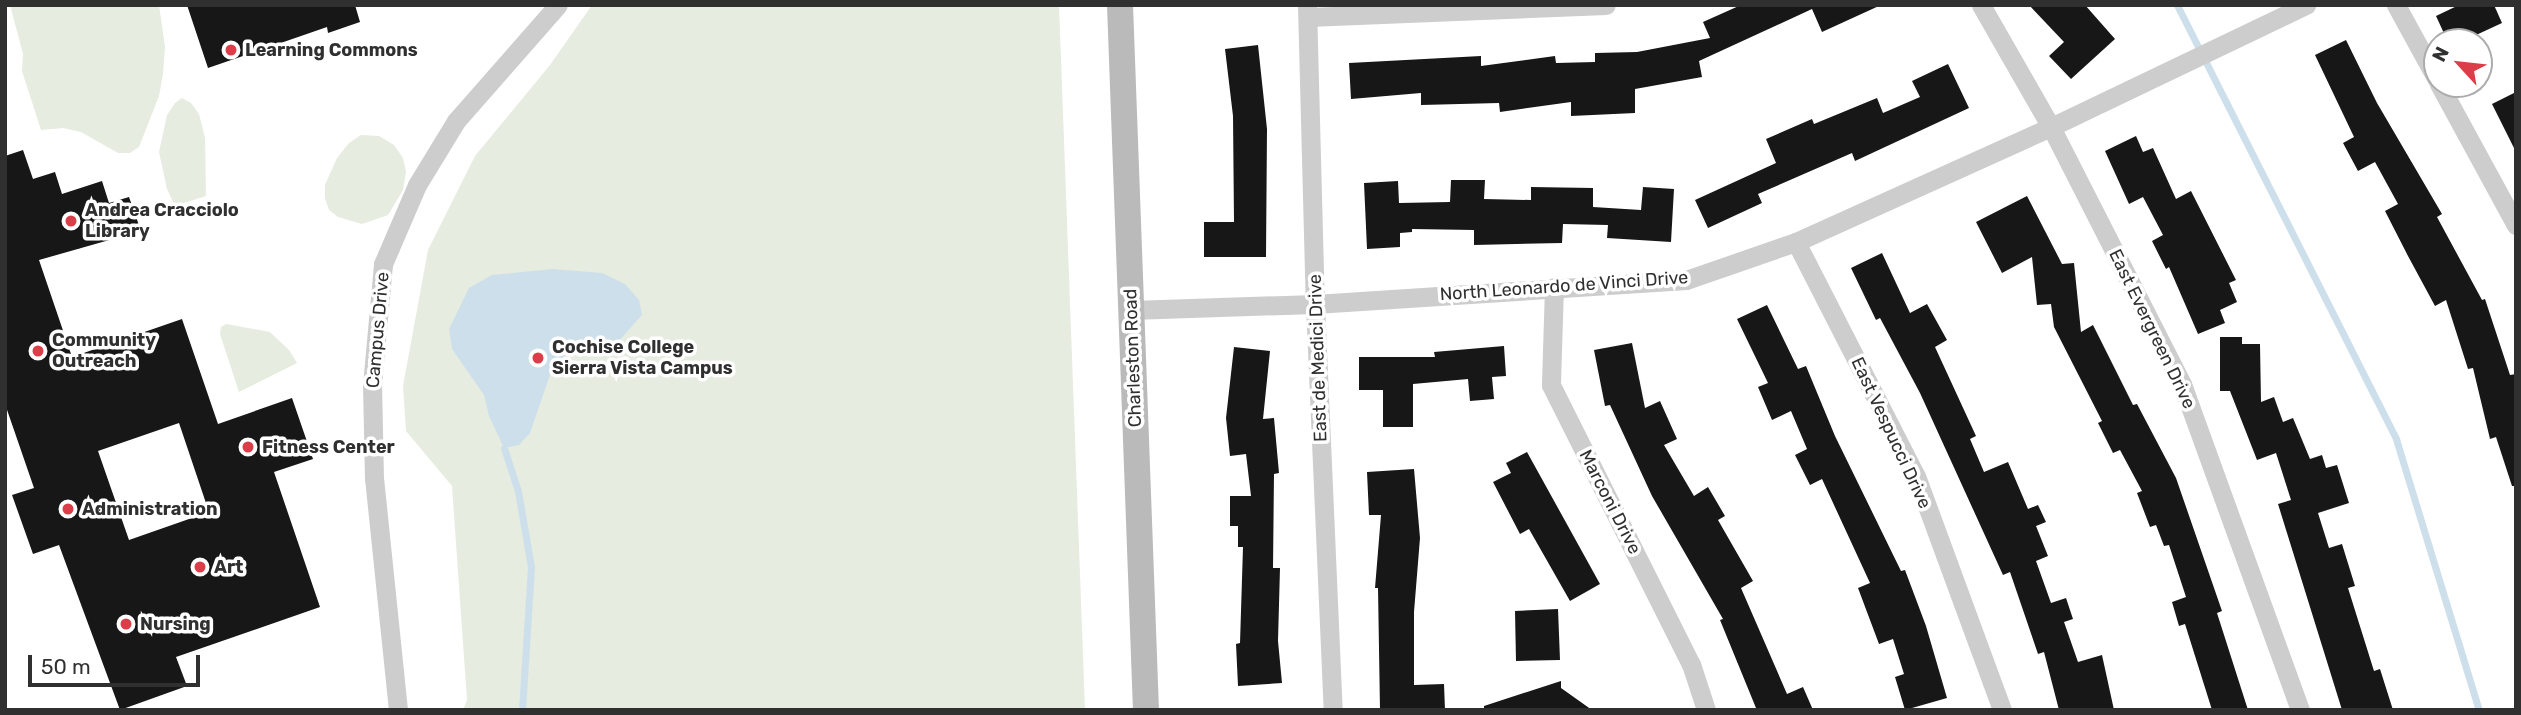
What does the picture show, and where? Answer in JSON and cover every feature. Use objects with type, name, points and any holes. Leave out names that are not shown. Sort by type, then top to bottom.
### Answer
[{"type":"main road","name":"Charleston Road","points":[[1121,5],[1146,710]]},
{"type":"street","name":"Campus Drive","points":[[398,710],[374,480],[372,385],[383,264],[417,185],[456,121],[558,5]]},
{"type":"street","points":[[1308,11],[1606,5]]},
{"type":"street","name":"East Evergreen Drive","points":[[1981,5],[2051,127],[2182,384],[2300,710]]},
{"type":"street","name":"North Leonardo de Vinci Drive","points":[[1131,310],[1315,304],[1686,280],[1796,242],[2051,127],[2306,5]]},
{"type":"street","points":[[2396,5],[2423,54]]},
{"type":"street","name":"East de Medici Drive","points":[[1308,11],[1315,304],[1333,710]]},
{"type":"street","points":[[2447,98],[2516,225]]},
{"type":"street","name":"East Vespucci Drive","points":[[1796,242],[1916,476],[2002,710]]},
{"type":"street","name":"Marconi Drive","points":[[1554,287],[1551,385],[1691,664],[1706,710]]},
{"type":"shaded area","points":[[10,5],[159,5],[165,47],[163,74],[159,96],[139,147],[130,153],[118,153],[81,132],[63,128],[41,130],[22,71],[23,54]]},
{"type":"shaded area","points":[[592,5],[1059,5],[1085,710],[463,710],[467,700],[452,486],[406,431],[403,386],[428,250],[475,156],[550,65]]},
{"type":"shaded area","points":[[182,98],[191,103],[199,114],[205,138],[206,196],[175,206],[167,189],[159,152],[167,115]]},
{"type":"shaded area","points":[[361,135],[379,136],[394,145],[403,158],[406,172],[403,190],[388,215],[362,224],[338,217],[329,210],[325,198],[325,185],[337,158],[349,143]]},
{"type":"shaded area","points":[[226,324],[270,332],[289,350],[297,363],[239,392],[220,334],[221,327]]},
{"type":"water","points":[[552,269],[602,273],[625,284],[639,300],[642,315],[617,343],[577,349],[552,369],[530,433],[519,445],[504,448],[489,416],[484,395],[452,349],[449,329],[469,288],[492,275]]},
{"type":"building","name":"Learning Commons","points":[[187,5],[355,5],[360,22],[328,33],[327,27],[208,68]]},
{"type":"building","points":[[1741,5],[1881,5],[1822,32],[1812,9],[1699,61],[1702,77],[1635,89],[1635,113],[1571,116],[1571,102],[1500,112],[1499,103],[1421,105],[1421,93],[1351,99],[1349,63],[1481,56],[1481,66],[1555,56],[1556,63],[1595,62],[1595,53],[1637,52],[1710,38],[1703,22]]},
{"type":"building","points":[[2029,5],[2085,5],[2115,39],[2071,79],[2049,56],[2064,42]]},
{"type":"building","points":[[2459,5],[2494,5],[2502,23],[2491,28],[2442,28],[2436,16]]},
{"type":"building","points":[[2346,40],[2377,103],[2442,214],[2437,217],[2482,300],[2485,299],[2510,375],[2516,374],[2516,486],[2512,486],[2496,437],[2490,439],[2473,368],[2468,369],[2446,300],[2435,306],[2385,211],[2398,204],[2375,162],[2358,171],[2343,143],[2354,137],[2315,55]]},
{"type":"building","points":[[1258,45],[1267,129],[1266,257],[1204,257],[1204,222],[1234,222],[1233,116],[1225,49]]},
{"type":"building","points":[[1948,64],[1969,108],[1855,161],[1852,153],[1758,194],[1762,203],[1708,228],[1695,200],[1776,163],[1766,139],[1812,119],[1814,124],[1877,98],[1883,113],[1920,97],[1912,81]]},
{"type":"building","points":[[2516,92],[2516,152],[2492,104]]},
{"type":"building","points":[[2136,136],[2143,152],[2153,148],[2176,199],[2191,191],[2236,280],[2229,283],[2237,302],[2220,310],[2225,323],[2198,334],[2169,267],[2166,269],[2152,241],[2163,235],[2143,197],[2129,204],[2105,151]]},
{"type":"building","points":[[23,150],[33,179],[55,172],[62,194],[102,181],[109,203],[129,197],[141,231],[39,260],[72,357],[182,319],[218,424],[292,398],[313,459],[274,472],[320,607],[176,657],[187,686],[120,710],[59,545],[33,554],[12,495],[34,488],[5,404],[5,156]],"holes":[[[179,423],[209,512],[129,540],[98,451]]]},
{"type":"building","points":[[1451,180],[1485,180],[1484,199],[1531,200],[1531,187],[1593,188],[1593,207],[1641,210],[1643,187],[1674,189],[1671,242],[1607,238],[1608,225],[1563,224],[1562,243],[1474,245],[1474,230],[1412,229],[1412,232],[1400,233],[1400,247],[1367,249],[1364,183],[1398,181],[1399,203],[1450,202]]},
{"type":"building","points":[[2027,196],[2062,264],[2074,263],[2081,332],[2093,325],[2133,405],[2137,404],[2176,478],[2222,611],[2217,613],[2248,710],[2212,710],[2185,624],[2179,626],[2172,602],[2186,597],[2169,545],[2164,546],[2156,525],[2150,527],[2137,493],[2142,491],[2120,450],[2113,453],[2098,423],[2102,421],[2054,327],[2051,304],[2037,305],[2032,257],[2002,273],[1976,222]]},
{"type":"building","points":[[1882,253],[1910,313],[1927,304],[1947,340],[1935,347],[1976,436],[1970,439],[1984,472],[2008,462],[2028,509],[2038,505],[2046,522],[2036,526],[2048,556],[2036,561],[2051,603],[2066,598],[2073,619],[2064,622],[2078,662],[2102,655],[2114,710],[2059,710],[2044,652],[2038,654],[2010,572],[2003,575],[1920,393],[1880,318],[1876,320],[1851,268]]},
{"type":"building","points":[[1767,305],[1798,369],[1806,366],[1835,436],[1901,571],[1905,570],[1926,626],[1947,698],[1905,710],[1895,677],[1904,674],[1893,639],[1879,644],[1858,588],[1870,583],[1822,479],[1810,485],[1795,455],[1807,449],[1791,411],[1772,420],[1758,387],[1768,383],[1737,319]]},
{"type":"building","points":[[2220,337],[2242,337],[2242,344],[2260,344],[2261,402],[2274,397],[2283,422],[2293,418],[2310,459],[2322,455],[2326,468],[2337,465],[2349,503],[2318,513],[2329,548],[2342,544],[2355,586],[2348,588],[2374,671],[2380,669],[2393,710],[2342,710],[2278,504],[2291,500],[2276,453],[2257,460],[2230,391],[2220,391]]},
{"type":"building","points":[[1632,343],[1645,408],[1660,401],[1677,439],[1664,445],[1694,496],[1708,487],[1725,516],[1718,520],[1753,581],[1741,588],[1787,694],[1803,687],[1813,710],[1751,710],[1756,708],[1720,620],[1723,619],[1652,496],[1610,405],[1605,406],[1594,350]]},
{"type":"building","points":[[1504,346],[1506,376],[1492,377],[1494,399],[1470,401],[1468,379],[1413,384],[1413,427],[1383,427],[1383,390],[1359,390],[1359,357],[1435,357],[1434,352]]},
{"type":"building","points":[[1234,347],[1270,351],[1263,419],[1274,418],[1279,473],[1274,474],[1273,568],[1280,568],[1278,641],[1282,683],[1238,686],[1236,644],[1240,643],[1243,547],[1238,547],[1238,526],[1230,526],[1230,496],[1251,496],[1246,454],[1230,456],[1226,418]]},
{"type":"building","points":[[1527,452],[1600,584],[1570,601],[1529,529],[1520,534],[1493,482],[1511,473],[1506,463]]},
{"type":"building","points":[[1414,469],[1420,538],[1414,612],[1414,685],[1444,684],[1445,710],[1380,710],[1378,588],[1375,588],[1381,515],[1369,515],[1367,472]]},
{"type":"building","points":[[1558,609],[1560,660],[1516,661],[1515,611]]},
{"type":"building","points":[[1561,681],[1561,688],[1592,710],[1484,710],[1484,706]]},
{"type":"waterway","points":[[2177,5],[2396,439],[2479,710]]},
{"type":"waterway","points":[[504,448],[518,491],[531,567],[522,710]]},
{"type":"place","name":"Learning Commons","points":[[231,50]]},
{"type":"place","name":"Andrea Cracciolo Library","points":[[71,221]]},
{"type":"place","name":"Community Outreach","points":[[38,351]]},
{"type":"place","name":"Cochise College Sierra Vista Campus","points":[[538,358]]},
{"type":"place","name":"Fitness Center","points":[[248,447]]},
{"type":"place","name":"Administration","points":[[68,509]]},
{"type":"place","name":"Art","points":[[200,567]]},
{"type":"place","name":"Nursing","points":[[126,624]]}]
